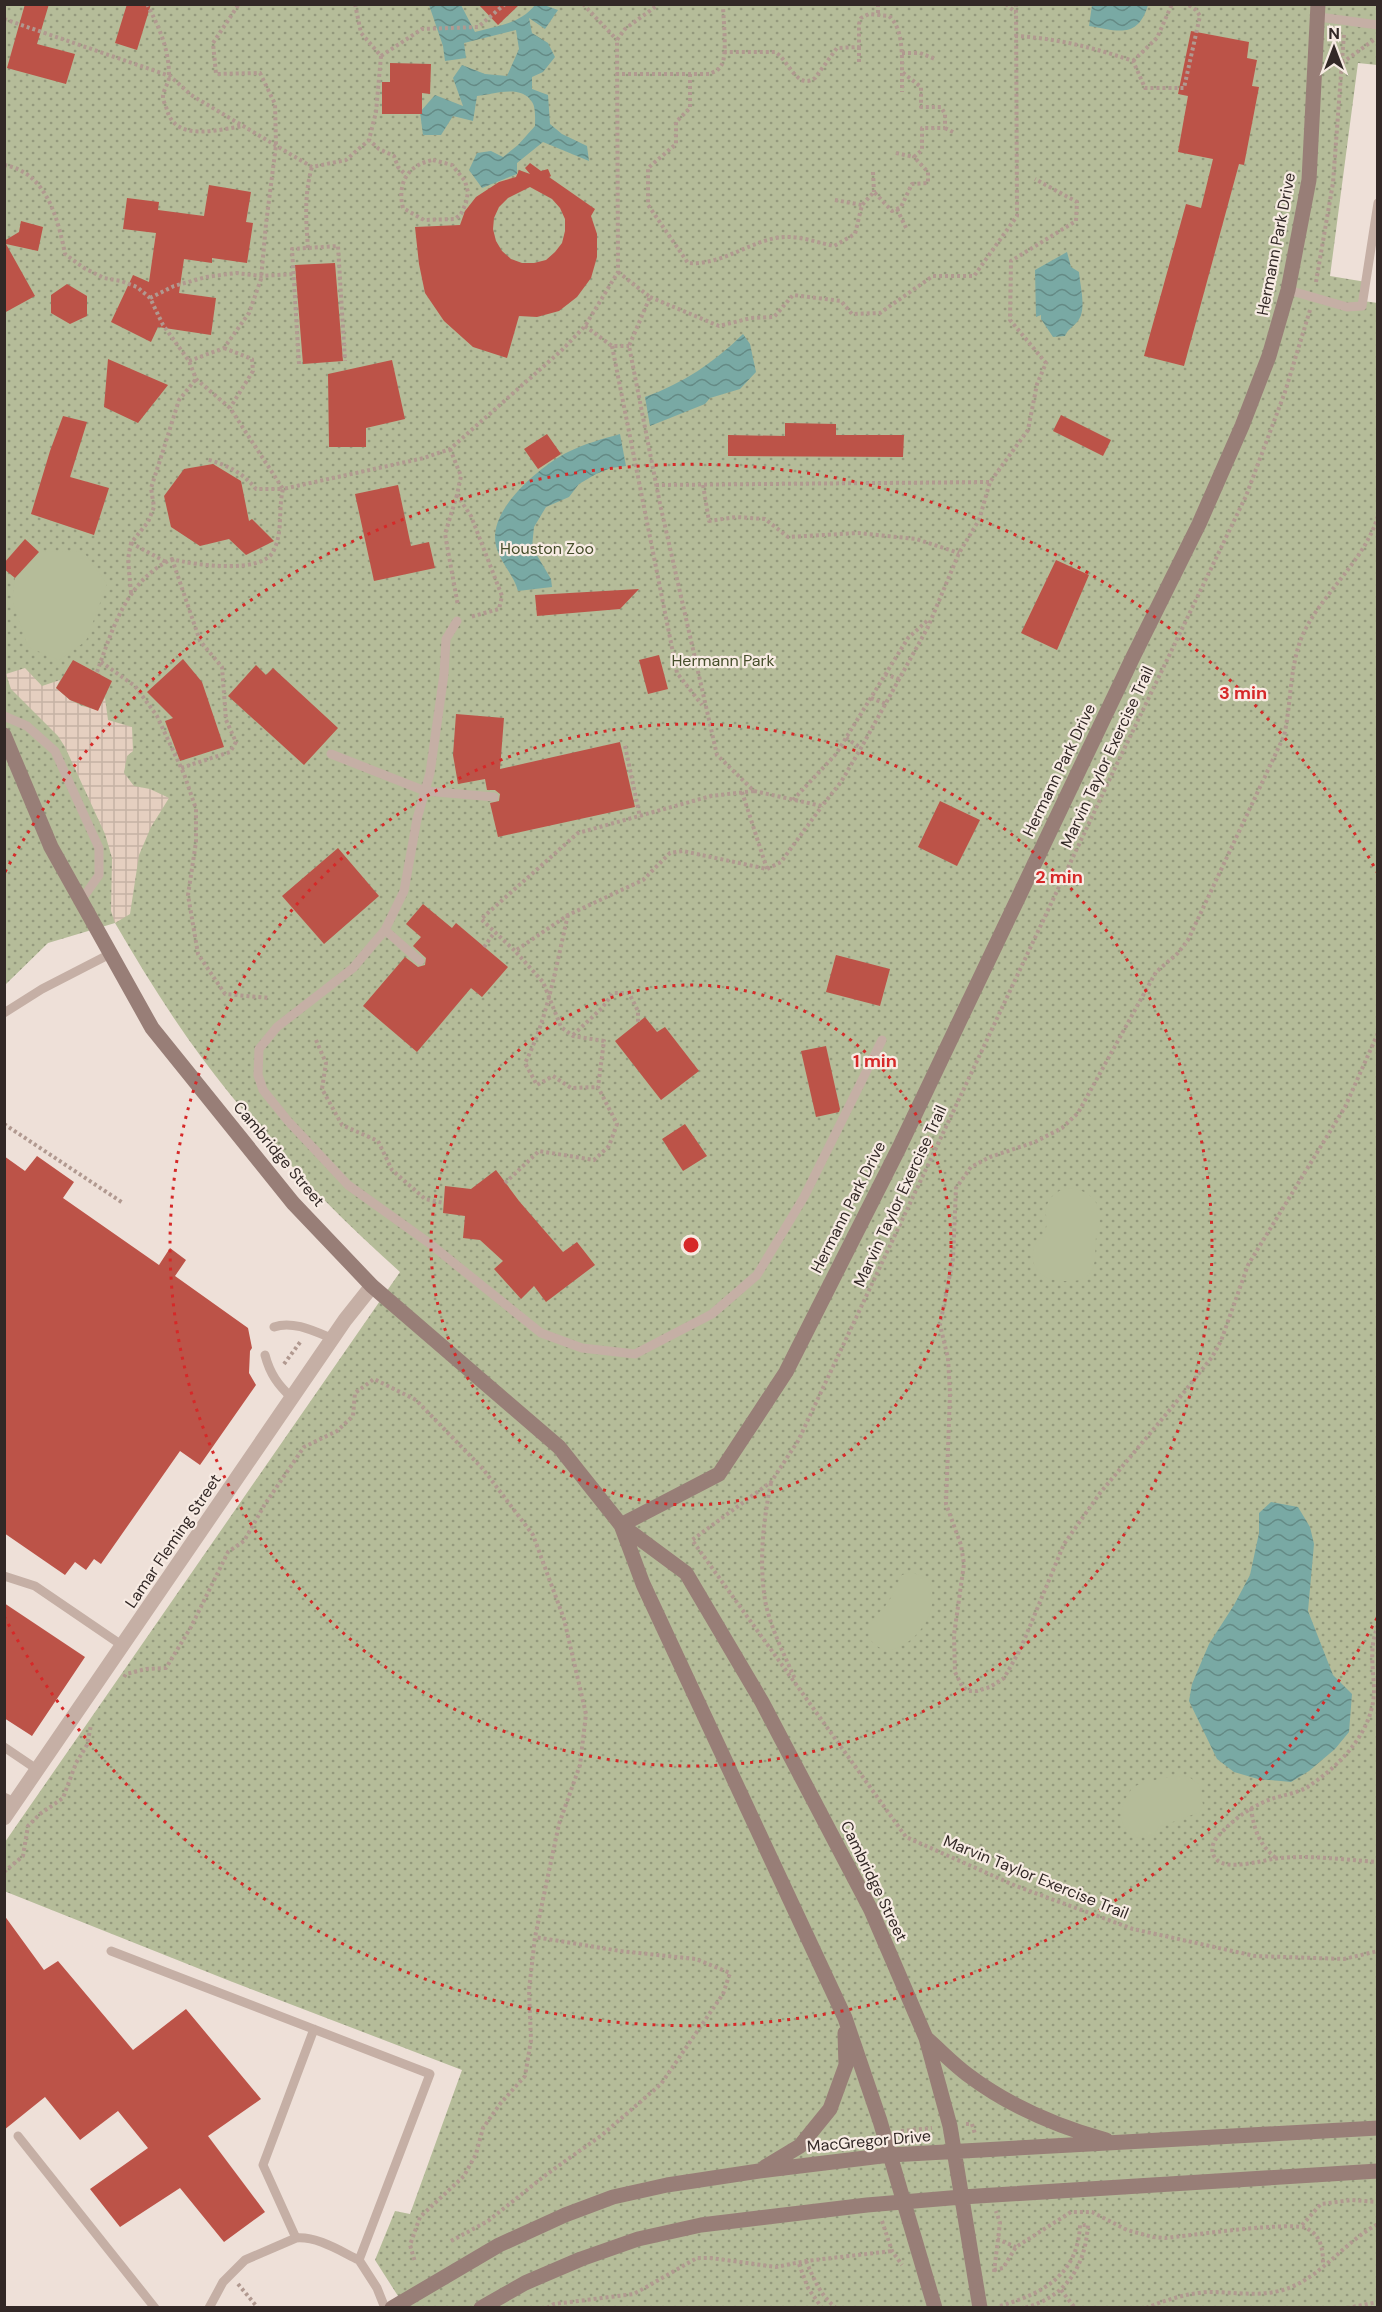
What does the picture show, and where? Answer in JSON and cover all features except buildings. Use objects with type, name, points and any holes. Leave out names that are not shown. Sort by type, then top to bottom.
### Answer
[{"type":"street","name":"Hermann Park Drive","points":[[621,1525],[718,1474],[786,1372],[899,1148],[1132,657],[1199,524],[1242,426],[1269,356],[1288,290],[1309,180],[1318,11]]},
{"type":"street","name":"Cambridge Street","points":[[4,735],[51,847],[152,1028],[293,1203],[372,1286],[559,1447],[621,1525],[686,1573],[762,1702],[871,1910],[926,2038],[950,2126],[980,2307]]},
{"type":"street","name":"Lamar Fleming Street","points":[[4,1818],[10,1799],[38,1770],[292,1398],[372,1286]]},
{"type":"street","name":"Cambridge Street","points":[[621,1525],[643,1584],[845,2018],[890,2155],[935,2307]]},
{"type":"street","points":[[759,2171],[800,2146],[830,2109],[846,2065],[845,2018]]},
{"type":"street","points":[[926,2038],[967,2075],[1014,2105],[1064,2128],[1117,2143]]},
{"type":"street","name":"MacGregor Drive","points":[[392,2307],[499,2245],[575,2211],[613,2197],[667,2185],[890,2155],[1377,2128]]},
{"type":"street","points":[[481,2307],[525,2283],[638,2239],[700,2225],[904,2201],[1377,2171]]},
{"type":"lane","points":[[1318,11],[1344,20],[1377,25]]},
{"type":"lane","points":[[1288,290],[1347,307],[1362,306],[1377,203]]},
{"type":"lane","points":[[457,621],[446,639],[444,674],[430,773],[417,819],[404,891],[385,930],[353,968],[277,1027],[259,1049],[258,1075],[263,1090],[288,1121],[348,1185],[429,1243],[541,1333],[582,1348],[635,1354],[712,1314],[757,1275],[804,1197],[882,1040]]},
{"type":"lane","points":[[4,716],[27,726],[55,751],[99,848],[99,875],[80,902]]},
{"type":"lane","points":[[331,754],[425,791],[494,797]]},
{"type":"lane","points":[[385,930],[420,960]]},
{"type":"lane","points":[[4,1013],[42,989],[110,954]]},
{"type":"lane","points":[[274,1327],[282,1324],[306,1328],[333,1339]]},
{"type":"lane","points":[[265,1355],[268,1369],[276,1383],[292,1398]]},
{"type":"lane","points":[[4,1576],[35,1586],[123,1646]]},
{"type":"lane","points":[[4,1747],[38,1770]]},
{"type":"lane","points":[[111,1951],[430,2074],[359,2260]]},
{"type":"lane","points":[[296,2238],[263,2164],[314,2028]]},
{"type":"lane","points":[[18,2136],[155,2307]]},
{"type":"lane","points":[[209,2307],[223,2282],[245,2260],[296,2238],[304,2237],[359,2260],[377,2288],[385,2307]]},
{"type":"path","points":[[147,4],[162,33],[170,76],[163,97],[169,120],[181,130],[194,132],[246,126]]},
{"type":"path","points":[[189,361],[224,348],[249,313],[261,276],[276,145],[274,104],[260,72],[216,74],[213,43],[239,4]]},
{"type":"path","points":[[4,19],[170,76],[191,94],[312,167],[346,160],[369,140],[376,112],[381,56],[360,33],[355,4]]},
{"type":"path","points":[[381,56],[422,29],[478,27],[505,4]]},
{"type":"path","points":[[583,4],[617,40]]},
{"type":"path","points":[[206,459],[245,475],[256,489],[283,489],[424,458],[450,449],[562,350],[585,326],[618,272],[617,40],[625,29],[658,4]]},
{"type":"path","points":[[616,74],[709,74],[715,71],[721,65],[724,52],[723,4]]},
{"type":"path","points":[[878,4],[878,14]]},
{"type":"path","points":[[1006,4],[1016,13]]},
{"type":"path","points":[[618,272],[651,297],[718,326],[751,318],[774,317],[793,295],[841,301],[852,314],[880,313],[933,276],[974,276],[1017,216],[1016,4]]},
{"type":"path","points":[[1134,61],[1157,38],[1172,4]]},
{"type":"path","points":[[1134,61],[1145,88],[1184,88],[1200,16],[1187,4]]},
{"type":"path","points":[[859,62],[860,20],[866,15],[886,14],[893,20],[902,53],[902,92]]},
{"type":"path","name":"Marvin Taylor Exercise Trail","points":[[1344,20],[1334,183],[1313,298],[1285,392],[1246,496],[1114,770],[798,1441],[771,1482],[692,1540],[906,1837],[1016,1886],[1133,1929],[1255,1956],[1344,1959],[1377,1951]]},
{"type":"path","points":[[1015,36],[1090,47],[1134,61]]},
{"type":"path","points":[[1342,64],[1377,36]]},
{"type":"path","points":[[724,52],[775,52],[798,78],[806,82],[814,78],[837,48],[859,46]]},
{"type":"path","points":[[902,53],[920,53],[934,59]]},
{"type":"path","points":[[902,72],[920,86],[921,108],[941,107],[945,114],[945,128]]},
{"type":"path","points":[[690,74],[690,108],[676,122],[676,144],[648,168],[648,204],[688,263],[702,264],[757,244],[787,237],[834,246],[855,234],[862,205],[874,192]]},
{"type":"path","points":[[914,157],[922,150],[922,128],[945,128],[955,133]]},
{"type":"path","points":[[369,140],[379,149],[394,156],[398,167],[406,175]]},
{"type":"path","points":[[873,172],[874,192],[892,211],[901,207],[912,184],[928,183],[928,172],[914,157],[896,153]]},
{"type":"path","points":[[443,161],[452,165],[465,181],[468,192],[461,214],[455,219],[424,220],[403,208],[400,197],[401,185],[406,175],[413,167],[423,162],[443,161]]},
{"type":"path","points":[[4,165],[16,167],[33,178],[46,193],[60,228],[66,254],[94,273],[137,288],[150,298],[163,325],[189,361],[196,379],[230,408],[283,489],[278,538],[274,553],[264,561],[246,565],[191,564],[172,559],[166,562],[143,578],[131,594],[114,624],[97,672]]},
{"type":"path","points":[[308,248],[305,207],[307,185],[312,167]]},
{"type":"path","points":[[515,951],[568,915],[643,880],[670,853],[683,850],[767,868],[782,862],[841,782],[886,704],[932,616],[959,553],[979,520],[990,482],[1028,430],[1036,384],[1046,363],[1010,320],[1011,261],[1076,221],[1077,202],[1035,178]]},
{"type":"path","points":[[835,200],[862,205]]},
{"type":"path","points":[[897,209],[907,230]]},
{"type":"path","points":[[299,364],[292,249],[338,246],[345,361]]},
{"type":"path","points":[[150,298],[174,286],[206,277],[236,273],[261,276],[294,274]]},
{"type":"path","points":[[651,297],[629,346],[656,485],[717,754],[754,791]]},
{"type":"path","points":[[585,326],[612,346],[629,346]]},
{"type":"path","points":[[612,346],[677,673],[705,708]]},
{"type":"path","points":[[224,348],[252,359],[253,371],[230,408]]},
{"type":"path","points":[[131,594],[128,559],[131,543],[148,522],[154,507],[151,488],[179,400],[196,379]]},
{"type":"path","points":[[450,449],[461,477],[445,534],[458,605],[457,621],[499,609],[502,596],[471,516],[457,495]]},
{"type":"path","points":[[656,485],[990,482]]},
{"type":"path","points":[[703,485],[709,521],[736,517],[765,519],[788,537],[858,533],[916,538],[959,553]]},
{"type":"path","points":[[1377,516],[1373,532],[1354,562],[1326,597],[1305,629],[1295,660],[1284,736],[1188,940],[1178,953],[1156,972],[1078,1113],[1062,1128],[1035,1142],[990,1157],[971,1167],[956,1188],[953,1259],[940,1325],[948,1358],[950,1393],[946,1504],[961,1545],[964,1564],[954,1635],[955,1672],[962,1686],[968,1690],[977,1691],[990,1687],[1004,1678],[1020,1650],[1064,1544],[1100,1492],[1212,1357],[1221,1341],[1248,1265],[1345,1107],[1377,1033]]},
{"type":"path","points":[[131,543],[166,562]]},
{"type":"path","points":[[172,559],[200,641],[222,667],[226,720],[236,742],[230,752],[181,768]]},
{"type":"path","points":[[794,800],[836,754],[908,638],[932,616]]},
{"type":"path","points":[[101,662],[135,686],[157,716],[181,768],[195,809],[196,842],[188,895],[198,954],[225,994],[269,998]]},
{"type":"path","points":[[885,675],[899,679]]},
{"type":"path","points":[[871,698],[886,704]]},
{"type":"path","points":[[846,738],[861,748]]},
{"type":"path","points":[[625,746],[640,817]]},
{"type":"path","points":[[505,1183],[539,1151],[594,1160],[609,1146],[617,1124],[598,1088],[604,1041],[573,1036],[561,1027],[543,982],[481,919],[578,833],[711,796],[742,792],[754,791],[822,806]]},
{"type":"path","points":[[742,792],[767,868]]},
{"type":"path","points":[[568,915],[535,1044],[525,1063],[537,1085],[553,1076],[570,1088],[598,1088]]},
{"type":"path","points":[[484,947],[494,933]]},
{"type":"path","points":[[573,1036],[602,1008],[613,993],[629,993],[638,1011],[638,1022]]},
{"type":"path","points":[[316,1040],[326,1063],[322,1089],[342,1125],[378,1141],[392,1170],[425,1199],[444,1203]]},
{"type":"path","points":[[4,1124],[123,1203]]},
{"type":"path","points":[[283,1366],[301,1340]]},
{"type":"path","points":[[120,1683],[126,1674],[146,1669],[166,1668],[191,1627],[228,1552],[244,1541],[265,1504],[304,1447],[337,1431],[353,1416],[355,1393],[374,1379],[416,1400],[483,1469],[533,1535],[564,1619],[586,1714],[580,1765],[560,1824],[535,1937],[529,1990],[531,2040],[525,2076],[500,2104],[483,2128],[476,2154],[464,2176],[420,2217],[410,2245],[415,2262]]},
{"type":"path","name":"Marvin Taylor Exercise Trail","points":[[771,1482],[764,1516],[762,1557],[765,1601],[774,1630],[798,1686]]},
{"type":"path","points":[[1377,1625],[1371,1651],[1373,1708],[1368,1723],[1355,1743],[1332,1768],[1307,1788],[1251,1808],[1237,1817],[1214,1840],[1212,1847],[1214,1858],[1230,1864],[1314,1858],[1377,1862]]},
{"type":"path","points":[[4,1872],[23,1856],[28,1826],[40,1814],[63,1798],[76,1763],[87,1745],[91,1726],[97,1718]]},
{"type":"path","points":[[1251,1808],[1258,1838],[1267,1851],[1277,1859]]},
{"type":"path","points":[[451,2241],[488,2221],[547,2174],[602,2135],[661,2084],[723,1994],[730,1973],[696,1959],[620,1951],[535,1937]]},
{"type":"path","points":[[883,2133],[972,2124],[979,2150]]},
{"type":"path","points":[[992,2196],[1000,2223],[994,2278]]},
{"type":"path","points":[[1302,2225],[1320,2204],[1352,2200],[1377,2202]]},
{"type":"path","points":[[878,2204],[884,2230]]},
{"type":"path","points":[[994,2270],[1002,2268],[1016,2247],[1071,2212],[1092,2212],[1127,2230],[1165,2238],[1302,2225],[1318,2237],[1322,2249],[1323,2265]]},
{"type":"path","points":[[1146,2307],[1169,2298],[1206,2292],[1266,2294],[1283,2290],[1309,2277],[1348,2244],[1377,2224]]},
{"type":"path","points":[[997,2296],[1000,2306],[1032,2296],[1057,2279],[1076,2250],[1080,2225],[1088,2225],[1087,2238],[1078,2266],[1061,2290],[1048,2299],[1024,2307]]},
{"type":"path","points":[[998,2239],[1016,2247]]},
{"type":"path","points":[[547,2307],[554,2304],[634,2294],[697,2258],[776,2267],[806,2261],[892,2252]]},
{"type":"path","points":[[806,2261],[816,2284],[826,2299],[836,2307]]},
{"type":"path","points":[[798,2263],[808,2288],[822,2307]]},
{"type":"path","points":[[230,2274],[258,2307]]},
{"type":"path","points":[[1061,2290],[1075,2307]]},
{"type":"path","points":[[1347,2307],[1377,2302]]},
{"type":"green space","name":"Hermann Park","points":[[5,5],[1377,5],[1377,65],[1358,63],[1330,276],[1366,282],[1363,301],[1378,303],[1377,2307],[405,2307],[375,2260],[395,2211],[410,2214],[462,2070],[4,1891],[5,1842],[400,1272],[295,1170],[224,1087],[179,1025],[115,923],[48,943],[5,985]]},
{"type":"green space","points":[[83,551],[107,584],[86,641],[59,660],[28,647],[12,600],[15,578],[39,552]]},
{"type":"green space","points":[[1067,1188],[1080,1190],[1091,1196],[1098,1206],[1100,1221],[1091,1273],[1080,1280],[1061,1281],[1043,1275],[1037,1269],[1033,1256],[1034,1247],[1046,1228],[1046,1209],[1049,1201],[1056,1193]]},
{"type":"green space","points":[[911,1572],[929,1579],[932,1598],[928,1616],[924,1625],[911,1639],[897,1648],[885,1650],[869,1639],[870,1626],[889,1601],[902,1575]]},
{"type":"green space","points":[[1175,1776],[1189,1777],[1199,1784],[1203,1805],[1200,1812],[1159,1827],[1154,1835],[1135,1838],[1124,1826],[1121,1814],[1128,1794],[1133,1787],[1145,1782]]},
{"type":"shaded area","points":[[25,668],[42,686],[60,680],[56,688],[70,700],[82,706],[98,710],[105,698],[108,720],[132,727],[133,751],[127,756],[124,773],[134,786],[150,789],[169,798],[151,827],[139,855],[130,914],[115,923],[111,911],[112,858],[105,834],[58,736],[11,689],[6,674]]},
{"type":"water","points":[[1092,4],[1148,5],[1139,23],[1133,28],[1118,31],[1089,26]]},
{"type":"water","points":[[429,5],[461,5],[475,32],[515,20],[535,5],[544,5],[558,10],[545,29],[529,18],[532,33],[548,43],[555,57],[543,72],[532,77],[532,89],[548,95],[550,124],[562,134],[587,146],[589,161],[543,142],[517,163],[517,174],[482,188],[469,170],[477,153],[491,151],[503,157],[518,145],[535,126],[533,104],[527,96],[521,93],[499,92],[477,96],[473,121],[453,116],[441,135],[423,135],[420,112],[435,95],[463,106],[453,78],[462,65],[485,74],[507,76],[519,49],[516,30],[464,43],[466,58],[445,61],[443,46]]},
{"type":"water","points":[[1067,252],[1071,267],[1079,272],[1082,310],[1078,321],[1065,336],[1053,337],[1041,319],[1041,315],[1036,317],[1035,270]]},
{"type":"water","points":[[743,334],[750,344],[756,372],[740,389],[710,398],[705,404],[650,426],[645,397],[672,386],[697,371]]},
{"type":"water","points":[[620,434],[626,466],[611,468],[579,484],[569,497],[546,507],[534,527],[532,547],[551,579],[552,587],[518,591],[498,552],[495,537],[497,524],[511,499],[533,476],[557,458],[580,447]]},
{"type":"water","points":[[1271,1502],[1298,1507],[1310,1527],[1314,1544],[1308,1611],[1333,1675],[1352,1694],[1349,1732],[1335,1749],[1309,1771],[1291,1782],[1258,1779],[1234,1772],[1217,1759],[1189,1701],[1192,1684],[1209,1644],[1250,1575],[1259,1533],[1259,1513]]},
{"type":"park label","name":"Houston Zoo","points":[[547,548]]}]
